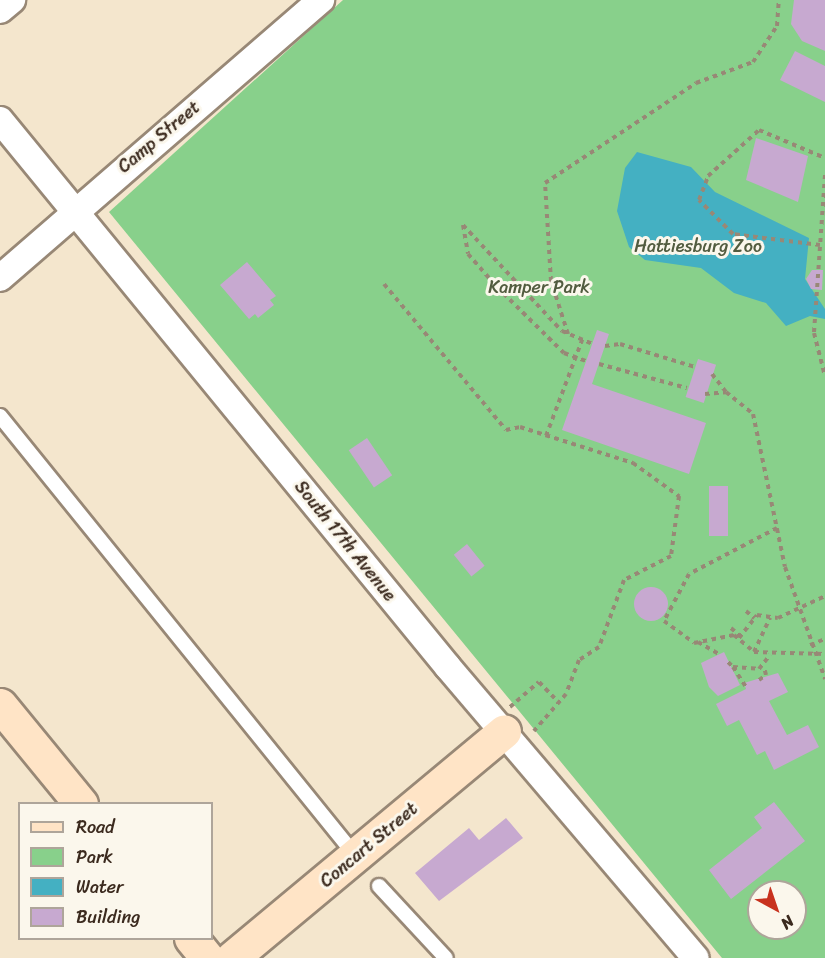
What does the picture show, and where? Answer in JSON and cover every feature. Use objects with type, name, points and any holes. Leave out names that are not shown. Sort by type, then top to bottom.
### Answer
[{"type":"street","points":[[0,10],[12,0]]},
{"type":"street","name":"Camp Street","points":[[0,278],[74,209],[321,0]]},
{"type":"street","name":"South 17th Avenue","points":[[0,120],[519,731],[696,958]]},
{"type":"street","points":[[0,705],[79,802]]},
{"type":"street","name":"Concart Street","points":[[232,958],[356,856],[519,731]]},
{"type":"street","points":[[192,940],[207,958]]},
{"type":"lane","points":[[0,416],[356,856]]},
{"type":"lane","points":[[379,886],[446,958]]},
{"type":"path","points":[[568,334],[552,281],[545,183],[696,83],[753,62],[777,26],[779,0]]},
{"type":"path","points":[[820,245],[733,234],[699,200],[708,176],[759,130],[825,158]]},
{"type":"path","points":[[825,175],[814,333],[825,376]]},
{"type":"path","points":[[586,361],[564,353],[497,287],[468,254],[463,225],[511,281],[568,334],[592,344]]},
{"type":"path","points":[[384,284],[506,430],[519,427],[633,463],[679,496],[671,556],[624,580],[599,647],[579,660],[558,702],[519,731],[506,710],[539,682],[558,702]]},
{"type":"path","points":[[546,436],[582,340]]},
{"type":"path","points":[[605,346],[620,344],[695,367]]},
{"type":"path","points":[[599,364],[687,388]]},
{"type":"path","points":[[712,374],[726,392],[753,414],[777,528],[799,609],[813,655],[825,679]]},
{"type":"path","points":[[705,394],[726,392]]},
{"type":"path","points":[[719,654],[664,621],[681,585],[729,549],[777,528]]},
{"type":"path","points":[[746,611],[754,618],[770,618],[799,609],[825,596]]},
{"type":"path","points":[[698,642],[739,637],[754,618]]},
{"type":"path","points":[[754,652],[770,618]]},
{"type":"path","points":[[731,628],[754,652],[770,655],[825,654]]},
{"type":"path","points":[[810,645],[825,639]]},
{"type":"path","points":[[759,680],[766,675],[764,667],[770,655]]},
{"type":"path","points":[[728,662],[746,687]]},
{"type":"path","points":[[733,667],[764,667]]},
{"type":"green space","name":"Kamper Park","points":[[343,0],[825,0],[825,958],[722,958],[109,212]]},
{"type":"water","points":[[637,152],[691,167],[715,192],[809,238],[805,279],[825,309],[825,319],[810,316],[786,326],[766,303],[734,293],[701,268],[645,260],[629,247],[617,211],[625,168]]},
{"type":"building","points":[[794,0],[825,0],[825,51],[802,41],[791,24]]},
{"type":"building","points":[[795,51],[825,66],[825,102],[780,80]]},
{"type":"building","points":[[756,138],[808,156],[798,202],[746,180]]},
{"type":"building","points":[[247,262],[276,296],[270,300],[274,305],[258,318],[255,314],[249,319],[220,285]]},
{"type":"building","points":[[812,270],[823,270],[822,290],[811,289],[806,279]]},
{"type":"building","points":[[597,330],[609,334],[592,384],[706,423],[689,474],[562,430]]},
{"type":"building","points":[[698,359],[716,365],[704,403],[686,397]]},
{"type":"building","points":[[367,438],[392,475],[374,488],[349,450]]},
{"type":"building","points":[[709,486],[728,486],[728,536],[709,536]]},
{"type":"building","points":[[467,544],[485,566],[471,576],[454,555]]},
{"type":"building","points":[[651,587],[663,592],[668,604],[663,616],[651,621],[639,616],[634,604],[639,592]]},
{"type":"building","points":[[724,652],[740,685],[718,696],[709,687],[701,663]]},
{"type":"building","points":[[778,673],[788,692],[769,701],[787,735],[808,725],[819,747],[774,770],[765,751],[757,755],[739,720],[727,726],[716,704],[746,689],[744,683]]},
{"type":"building","points":[[774,802],[805,841],[755,880],[747,880],[747,886],[731,899],[709,870],[762,828],[754,817]]},
{"type":"building","points":[[506,818],[523,838],[439,901],[415,873],[469,828],[479,840]]},
{"type":"park label","name":"Hattiesburg Zoo","points":[[698,246]]}]
